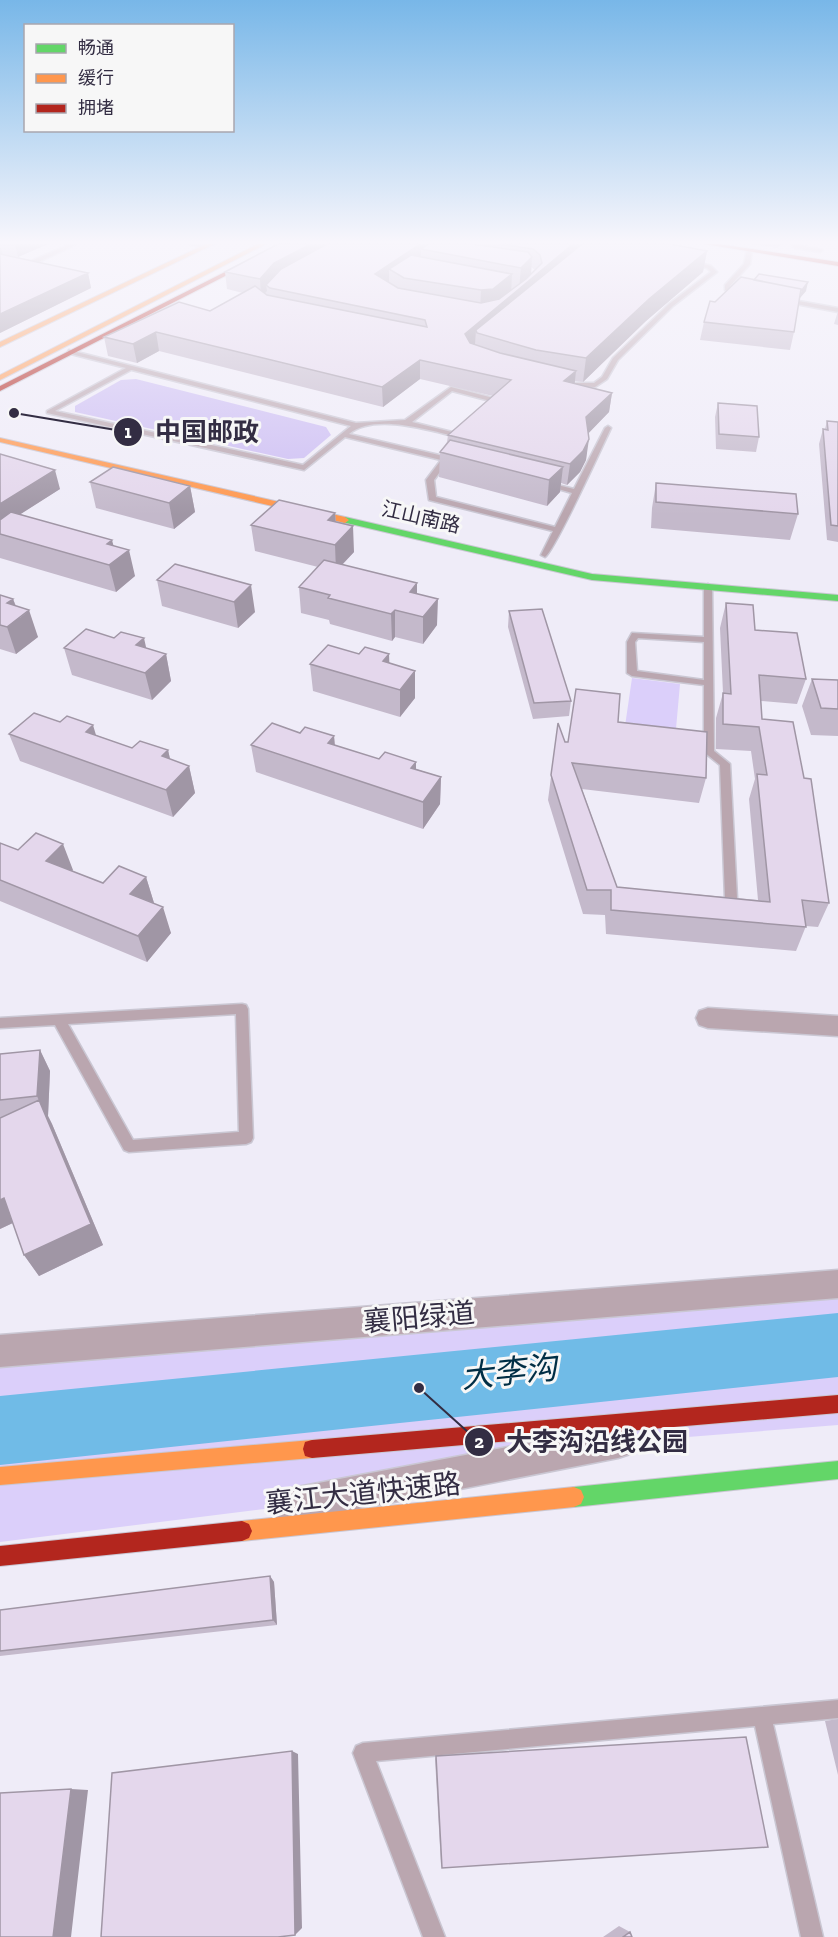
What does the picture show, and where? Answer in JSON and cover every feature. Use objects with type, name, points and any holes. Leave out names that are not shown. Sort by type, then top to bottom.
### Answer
[{"type":"main road","points":[[0,345],[22,334]]},
{"type":"main road","points":[[0,360],[52,334]]},
{"type":"main road","points":[[0,378],[86,334]]},
{"type":"main road","points":[[0,389],[104,334]]},
{"type":"main road","name":"江山南路","points":[[0,429],[596,567],[838,587]]},
{"type":"main road","name":"江山南路","points":[[0,440],[592,577],[838,598]]},
{"type":"main road","name":"襄江大道快速路","points":[[0,1476],[838,1404]]},
{"type":"main road","name":"襄江大道快速路","points":[[0,1556],[838,1470]]},
{"type":"street","points":[[708,1018],[838,1026]]},
{"type":"street","name":"襄阳绿道","points":[[0,1351],[838,1284]]},
{"type":"street","points":[[0,1542],[280,1507],[612,1443],[838,1416]]},
{"type":"lane","points":[[557,382],[579,387],[595,385],[605,378],[615,359],[641,334]]},
{"type":"lane","points":[[69,352],[356,425],[407,423],[457,435],[465,429]]},
{"type":"lane","points":[[129,369],[49,412],[304,468],[356,425]]},
{"type":"lane","points":[[407,423],[451,389],[499,401],[491,408]]},
{"type":"lane","points":[[545,555],[609,429]]},
{"type":"lane","points":[[344,435],[467,465]]},
{"type":"lane","points":[[445,459],[430,480],[432,498],[558,530]]},
{"type":"lane","points":[[533,481],[577,492]]},
{"type":"lane","points":[[708,587],[709,752],[725,764],[731,898]]},
{"type":"lane","points":[[708,640],[635,635],[631,642],[632,673],[640,676],[709,683]]},
{"type":"lane","points":[[0,1023],[242,1009],[246,1138],[129,1146],[59,1020]]},
{"type":"lane","points":[[434,1937],[363,1753],[838,1709]]},
{"type":"lane","points":[[762,1716],[812,1937]]},
{"type":"shaded area","points":[[136,379],[326,427],[331,435],[304,458],[288,459],[75,412],[75,406],[121,380]]},
{"type":"shaded area","points":[[632,678],[680,684],[675,740],[624,733]]},
{"type":"shaded area","points":[[838,1284],[838,1425],[612,1443],[280,1507],[0,1542],[0,1351]]},
{"type":"water","name":"大李沟","points":[[838,1313],[838,1377],[0,1465],[0,1396]]},
{"type":"building","points":[[110,334],[151,334],[133,344],[104,337]]},
{"type":"building","points":[[166,334],[465,334],[470,343],[500,353],[576,371],[564,381],[612,393],[586,417],[589,439],[583,451],[570,464],[448,435],[511,380],[420,360],[382,387]]},
{"type":"building","points":[[482,334],[611,334],[586,358],[536,350]]},
{"type":"building","points":[[718,403],[757,406],[759,437],[719,434]]},
{"type":"building","points":[[827,421],[838,422],[838,526],[831,525],[823,429],[828,430]]},
{"type":"building","points":[[450,440],[563,467],[549,480],[440,452]]},
{"type":"building","points":[[0,454],[55,470],[0,504]]},
{"type":"building","points":[[113,467],[190,486],[169,503],[90,482]]},
{"type":"building","points":[[656,483],[796,494],[798,514],[656,502]]},
{"type":"building","points":[[279,500],[335,513],[328,520],[353,526],[335,545],[251,525]]},
{"type":"building","points":[[11,512],[112,540],[107,544],[129,550],[109,565],[0,534],[0,520]]},
{"type":"building","points":[[324,560],[417,583],[410,592],[438,599],[423,617],[395,610],[391,614],[328,598],[330,595],[299,587]]},
{"type":"building","points":[[175,564],[251,585],[234,602],[157,580]]},
{"type":"building","points":[[0,595],[13,599],[7,603],[29,610],[7,627],[0,625]]},
{"type":"building","points":[[726,603],[753,605],[755,630],[797,633],[806,679],[759,675],[762,719],[793,722],[804,778],[811,779],[829,903],[802,900],[806,927],[611,910],[611,890],[587,890],[551,775],[558,723],[565,742],[568,742],[576,689],[620,694],[618,722],[707,732],[706,778],[572,763],[617,887],[770,902],[757,774],[767,775],[759,727],[723,724],[723,693],[731,694]]},
{"type":"building","points":[[542,609],[571,701],[534,703],[509,611]]},
{"type":"building","points":[[86,629],[114,638],[121,632],[144,638],[136,645],[166,654],[145,673],[64,648]]},
{"type":"building","points":[[328,645],[359,654],[365,647],[389,654],[383,661],[415,671],[400,690],[310,664]]},
{"type":"building","points":[[812,679],[838,680],[838,709],[821,708]]},
{"type":"building","points":[[34,713],[60,722],[67,716],[93,725],[86,732],[132,748],[140,741],[168,750],[162,756],[189,766],[166,790],[9,734]]},
{"type":"building","points":[[272,723],[300,733],[305,727],[334,736],[328,743],[379,759],[385,752],[416,762],[411,768],[441,777],[423,802],[251,745]]},
{"type":"building","points":[[36,833],[63,844],[46,861],[103,883],[119,866],[146,877],[130,894],[163,907],[138,936],[0,880],[0,843],[18,850]]},
{"type":"building","points":[[40,1050],[37,1096],[0,1100],[0,1054]]},
{"type":"building","points":[[39,1100],[91,1224],[24,1255],[4,1198],[0,1200],[0,1118]]},
{"type":"building","points":[[270,1576],[273,1620],[0,1651],[0,1610]]},
{"type":"building","points":[[746,1737],[768,1847],[442,1868],[436,1756]]},
{"type":"building","points":[[292,1751],[295,1935],[278,1937],[101,1937],[112,1773]]},
{"type":"building","points":[[71,1789],[53,1937],[0,1937],[0,1793]]},
{"type":"traffic: fast","points":[[345,520],[592,577],[838,598]]},
{"type":"traffic: fast","points":[[574,1497],[838,1470]]},
{"type":"traffic: slow","points":[[0,345],[22,334]]},
{"type":"traffic: slow","points":[[0,378],[86,334]]},
{"type":"traffic: slow","points":[[0,440],[345,520]]},
{"type":"traffic: slow","points":[[0,1476],[312,1449]]},
{"type":"traffic: slow","points":[[242,1531],[574,1497]]},
{"type":"traffic: jam","points":[[0,389],[107,334]]},
{"type":"traffic: jam","points":[[312,1449],[838,1404]]},
{"type":"traffic: jam","points":[[0,1556],[242,1531]]},
{"type":"place","name":"中国邮政","points":[[14,413]]},
{"type":"place","name":"大李沟沿线公园","points":[[419,1388]]}]
